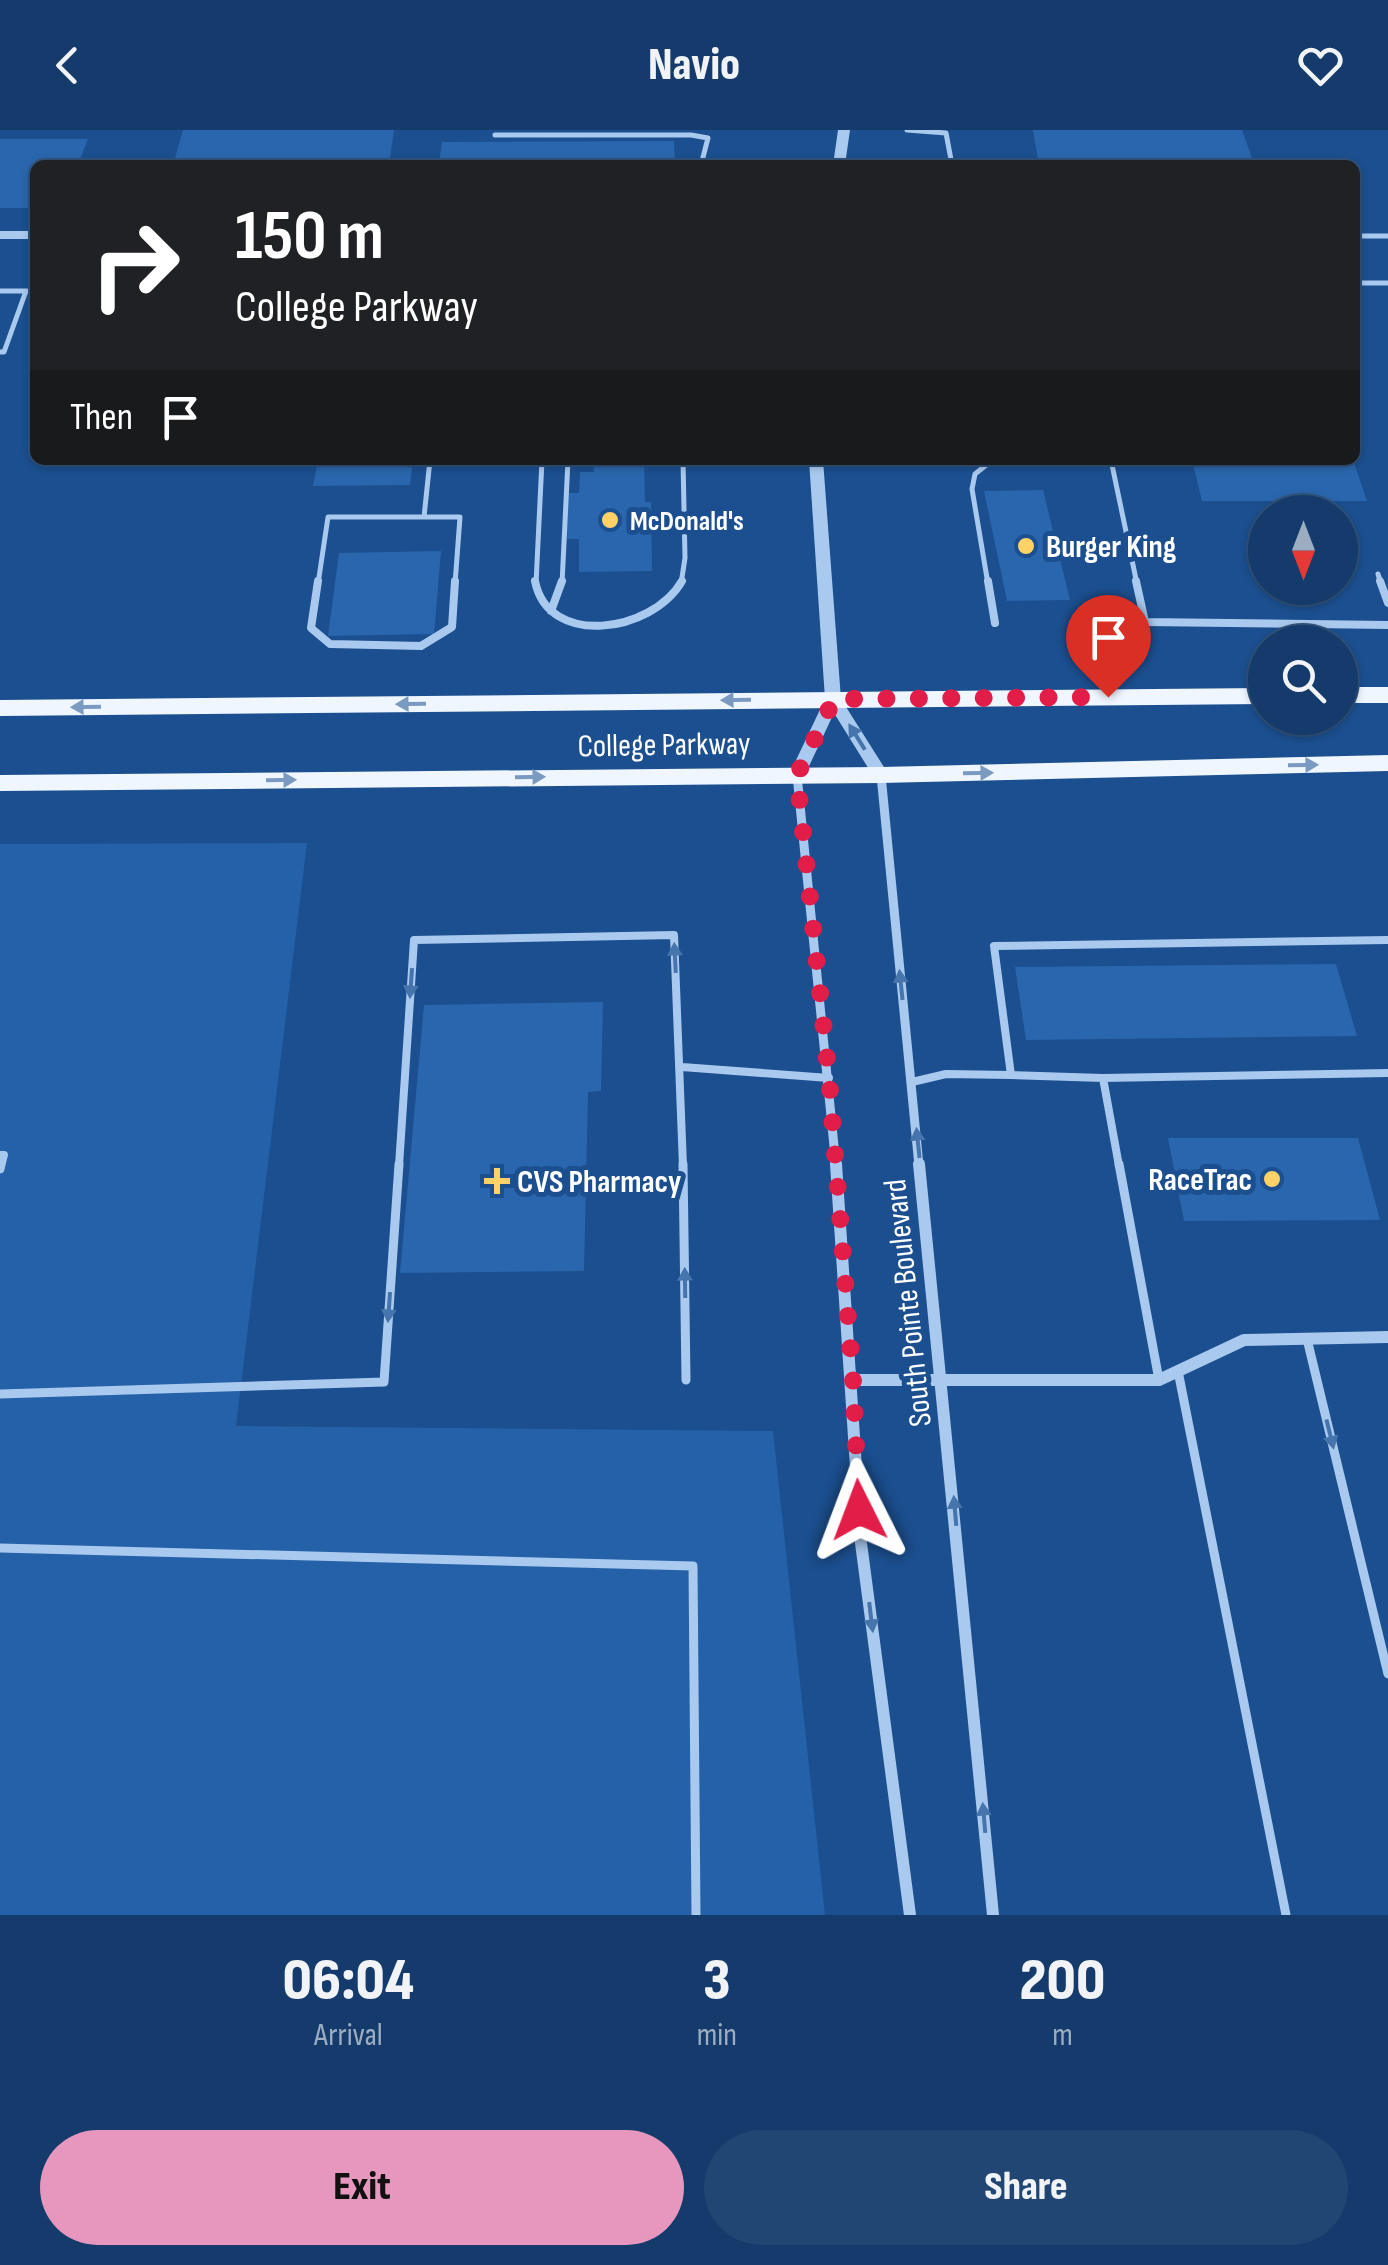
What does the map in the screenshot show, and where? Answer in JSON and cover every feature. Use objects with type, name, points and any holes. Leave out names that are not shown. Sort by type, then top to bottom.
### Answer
[{"type":"main road","points":[[1358,695],[1388,694]]},
{"type":"main road","name":"College Parkway","points":[[0,708],[1248,696]]},
{"type":"main road","name":"College Parkway","points":[[0,783],[880,774],[1388,763]]},
{"type":"street","points":[[840,160],[844,130]]},
{"type":"street","points":[[0,235],[30,235]]},
{"type":"street","name":"South Pointe Boulevard","points":[[816,465],[834,699],[880,774],[993,1915]]},
{"type":"street","points":[[797,775],[834,699]]},
{"type":"street","name":"South Pointe Boulevard","points":[[797,775],[829,1078],[853,1380],[861,1543],[910,1915]]},
{"type":"street","points":[[853,1380],[1159,1380],[1244,1340],[1388,1336]]},
{"type":"lane","points":[[907,130],[946,133],[951,160]]},
{"type":"lane","points":[[495,136],[708,138],[703,160]]},
{"type":"lane","points":[[1360,236],[1388,236]]},
{"type":"lane","points":[[1360,282],[1388,283]]},
{"type":"lane","points":[[0,352],[4,352],[26,291]]},
{"type":"lane","points":[[0,292],[30,291]]},
{"type":"lane","points":[[424,517],[429,465]]},
{"type":"lane","points":[[542,465],[535,588],[551,611],[582,624],[623,625],[665,609],[683,581],[683,465]]},
{"type":"lane","points":[[551,611],[562,587],[568,465]]},
{"type":"lane","points":[[986,465],[975,474],[972,489],[996,623]]},
{"type":"lane","points":[[1112,465],[1145,622],[1388,625]]},
{"type":"lane","points":[[424,517],[460,517],[452,627],[420,646],[330,644],[312,628],[328,518],[424,517]]},
{"type":"lane","points":[[1378,574],[1388,603]]},
{"type":"lane","points":[[0,1394],[384,1382],[414,940],[674,935],[682,1067],[686,1380]]},
{"type":"lane","points":[[1010,1075],[994,946],[1388,940]]},
{"type":"lane","points":[[682,1067],[829,1078]]},
{"type":"lane","points":[[912,1082],[946,1074],[1103,1078],[1388,1072]]},
{"type":"lane","points":[[1103,1078],[1159,1380]]},
{"type":"lane","points":[[0,1155],[4,1155],[0,1169]]},
{"type":"lane","points":[[1307,1339],[1388,1674]]},
{"type":"lane","points":[[1178,1371],[1286,1915]]},
{"type":"lane","points":[[0,1548],[693,1566],[696,1915]]},
{"type":"shaded area","points":[[307,843],[236,1426],[773,1431],[825,1915],[0,1915],[0,844]]},
{"type":"building","points":[[183,130],[394,130],[390,160],[174,160]]},
{"type":"building","points":[[1033,130],[1242,130],[1253,160],[1038,160]]},
{"type":"building","points":[[0,139],[88,139],[80,160],[30,160],[30,208],[0,208]]},
{"type":"building","points":[[674,141],[675,160],[440,160],[442,142]]},
{"type":"building","points":[[317,465],[412,465],[410,485],[313,486]]},
{"type":"building","name":"McDonald's","points":[[594,465],[644,465],[645,502],[651,502],[652,571],[579,572],[579,539],[567,539],[568,493],[579,493],[580,472],[594,472]]},
{"type":"building","points":[[1193,465],[1355,465],[1367,501],[1358,501],[1358,495],[1248,495],[1248,501],[1202,501]]},
{"type":"building","name":"Burger King","points":[[1043,490],[1070,600],[1007,601],[984,491]]},
{"type":"building","points":[[441,551],[434,634],[328,636],[339,553]]},
{"type":"building","points":[[1336,964],[1357,1036],[1026,1040],[1015,967]]},
{"type":"building","name":"CVS Pharmacy","points":[[603,1002],[601,1091],[588,1092],[584,1271],[400,1273],[424,1005]]},
{"type":"building","name":"RaceTrac","points":[[1168,1138],[1358,1138],[1380,1220],[1184,1221]]},
{"type":"place","name":"McDonald's","points":[[610,520]]},
{"type":"place","name":"Burger King","points":[[1026,546]]},
{"type":"place","name":"RaceTrac","points":[[1272,1179]]},
{"type":"place","name":"CVS Pharmacy","points":[[497,1181]]},
{"type":"route","points":[[859,1510],[853,1380],[829,1078],[797,775],[834,699],[1108,697]]}]
